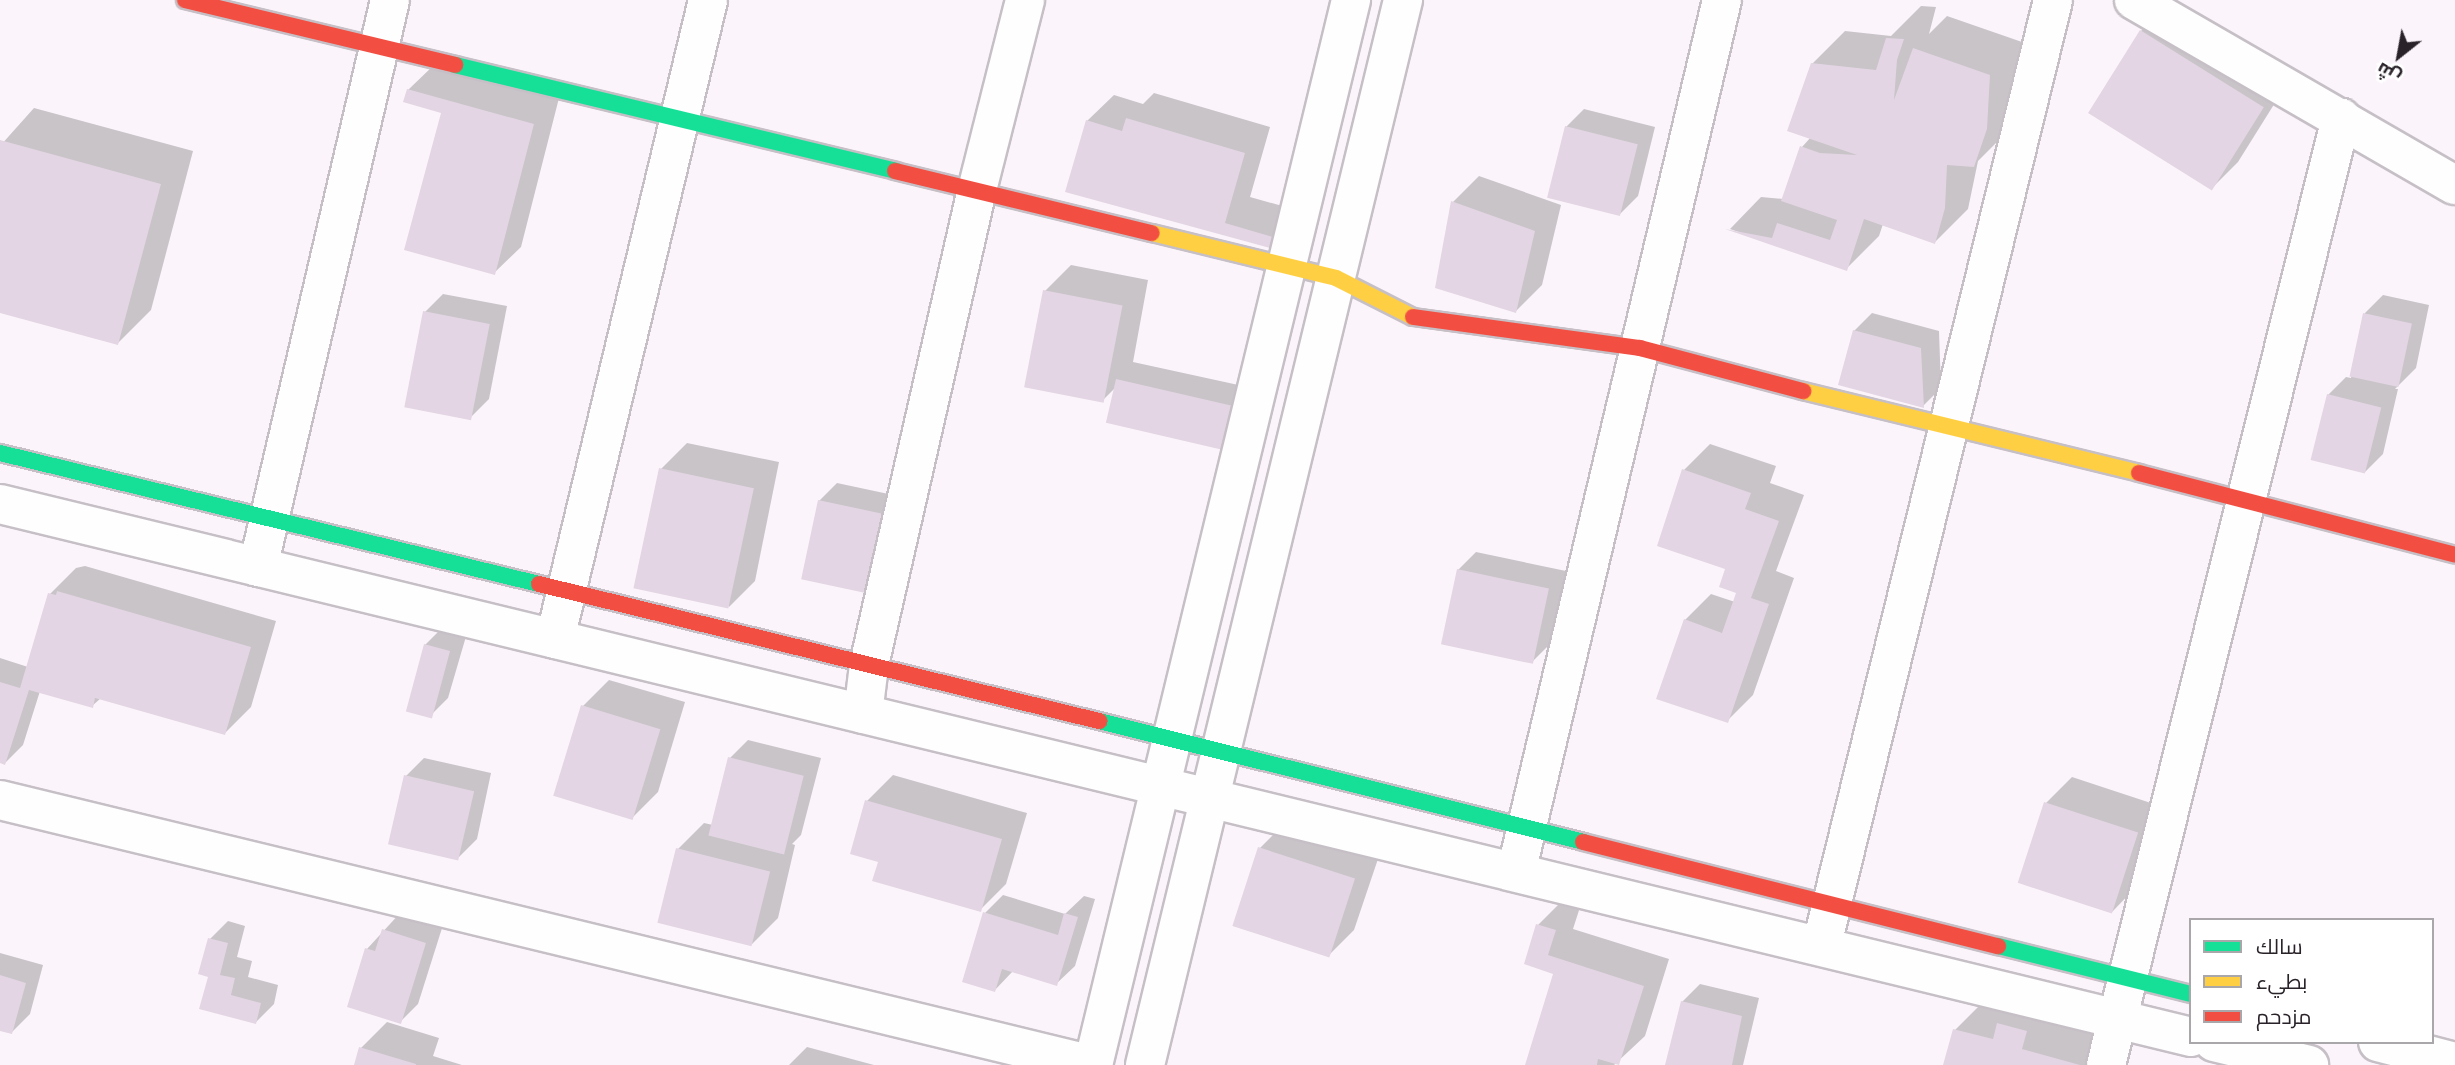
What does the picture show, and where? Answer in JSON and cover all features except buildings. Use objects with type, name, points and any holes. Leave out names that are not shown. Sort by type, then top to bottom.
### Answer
[{"type":"street","points":[[185,0],[1287,265],[1336,278],[1414,318],[1640,348],[1948,429],[2246,498],[2455,555]]},
{"type":"street","points":[[258,567],[266,518],[390,0]]},
{"type":"street","points":[[555,639],[708,0]]},
{"type":"street","points":[[863,714],[869,665],[977,190],[1026,0]]},
{"type":"street","points":[[0,800],[1093,1065],[1161,786],[1170,738],[1351,0]]},
{"type":"street","points":[[1145,1065],[1210,798],[1219,750],[1403,0]]},
{"type":"street","points":[[1517,873],[1722,0]]},
{"type":"street","points":[[1822,947],[2053,0]]},
{"type":"street","points":[[2134,0],[2455,185]]},
{"type":"street","points":[[2106,1065],[2341,118]]},
{"type":"street","points":[[0,453],[1219,750],[2189,993]]},
{"type":"street","points":[[0,504],[2189,1037]]},
{"type":"street","points":[[2222,1044],[2309,1065]]},
{"type":"street","points":[[2387,1044],[2453,1059]]},
{"type":"traffic: fast","points":[[455,65],[895,171]]},
{"type":"traffic: fast","points":[[0,453],[539,584]]},
{"type":"traffic: fast","points":[[1099,721],[1583,842]]},
{"type":"traffic: fast","points":[[1998,946],[2189,994]]},
{"type":"traffic: slow","points":[[1152,233],[1336,278],[1413,317]]},
{"type":"traffic: slow","points":[[1803,391],[2139,473]]},
{"type":"traffic: jam","points":[[185,0],[455,65]]},
{"type":"traffic: jam","points":[[895,171],[1152,233]]},
{"type":"traffic: jam","points":[[1413,317],[1640,348],[1803,391]]},
{"type":"traffic: jam","points":[[2139,473],[2455,555]]},
{"type":"traffic: jam","points":[[539,584],[1099,721]]},
{"type":"traffic: jam","points":[[1583,842],[1998,946]]}]
